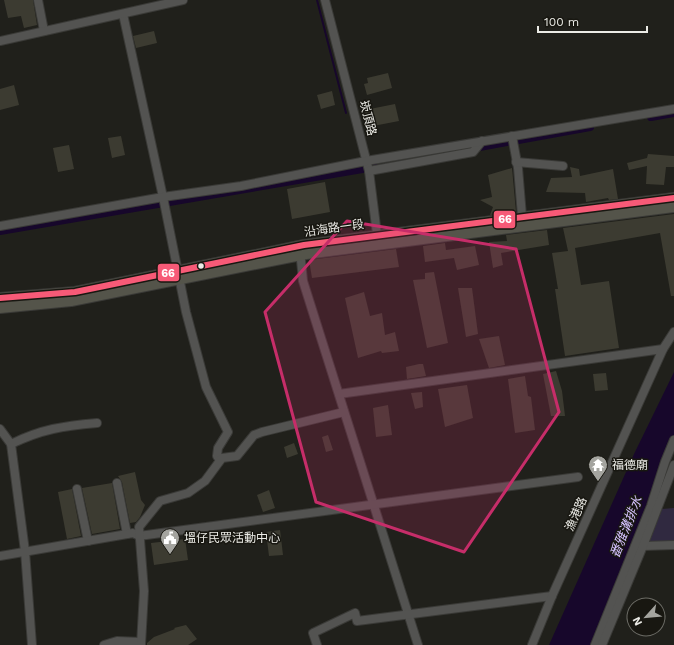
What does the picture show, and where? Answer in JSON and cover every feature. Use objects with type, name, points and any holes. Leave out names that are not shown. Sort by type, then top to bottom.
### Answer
[{"type":"main road","name":"沿海路一段","points":[[0,308],[71,301],[178,275],[300,250],[583,213],[674,198]]},
{"type":"main road","name":"沿海路一段","points":[[510,222],[522,216],[674,207]]},
{"type":"main road","name":"沿海路一段","points":[[0,298],[74,292],[178,275]]},
{"type":"street","points":[[38,0],[44,31]]},
{"type":"street","points":[[0,41],[183,0]]},
{"type":"street","name":"崁頂路","points":[[325,0],[369,171],[377,240]]},
{"type":"street","points":[[123,14],[164,197],[178,275],[206,387],[228,432],[218,448],[217,456],[220,460]]},
{"type":"street","points":[[0,226],[164,197],[241,186],[366,161],[674,109]]},
{"type":"street","points":[[512,136],[522,216]]},
{"type":"street","points":[[369,171],[473,152],[482,141]]},
{"type":"street","points":[[516,162],[563,166]]},
{"type":"street","points":[[300,250],[303,281],[418,645]]},
{"type":"street","name":"漁港路","points":[[532,645],[552,596],[663,349],[674,332]]},
{"type":"street","points":[[339,394],[663,349]]},
{"type":"street","points":[[104,645],[117,641],[141,643],[144,591],[139,527],[160,501],[188,493],[205,481],[222,458],[237,456],[254,435],[344,412]]},
{"type":"street","points":[[11,444],[33,434],[63,426],[97,423]]},
{"type":"street","points":[[0,429],[11,444],[24,551],[32,645]]},
{"type":"street","points":[[595,645],[651,506],[664,462],[674,440]]},
{"type":"street","points":[[602,645],[643,546],[674,464]]},
{"type":"street","points":[[0,556],[134,533],[139,536],[578,476]]},
{"type":"street","points":[[117,483],[127,534]]},
{"type":"street","points":[[77,489],[88,541]]},
{"type":"street","points":[[643,546],[674,545]]},
{"type":"street","points":[[317,645],[313,633],[355,612],[357,621],[552,596]]},
{"type":"highlighted area","points":[[347,221],[516,249],[559,412],[464,552],[316,502],[265,312]]},
{"type":"shaded area","points":[[674,508],[674,542],[649,542],[662,509]]},
{"type":"water","name":"番雅溝排水","points":[[674,372],[674,435],[591,645],[549,645],[634,454]]},
{"type":"building","points":[[4,0],[33,0],[37,25],[24,28],[21,16],[8,18]]},
{"type":"building","points":[[154,31],[157,43],[136,48],[133,36]]},
{"type":"building","points":[[388,73],[392,88],[367,95],[364,84],[368,83],[367,78]]},
{"type":"building","points":[[14,85],[19,105],[0,110],[0,89]]},
{"type":"building","points":[[332,91],[335,105],[321,109],[317,95]]},
{"type":"building","points":[[395,104],[399,121],[368,127],[365,110]]},
{"type":"building","points":[[121,136],[125,155],[112,158],[108,138]]},
{"type":"building","points":[[69,145],[74,169],[58,172],[53,148]]},
{"type":"building","points":[[648,154],[674,156],[674,167],[666,167],[664,185],[646,184],[647,166],[629,170],[627,163],[647,158]]},
{"type":"building","points":[[570,167],[579,169],[580,176],[613,169],[618,199],[609,200],[608,198],[586,202],[585,193],[546,192],[551,178],[572,177]]},
{"type":"building","points":[[512,168],[516,212],[490,215],[493,207],[480,200],[492,197],[488,175]]},
{"type":"building","points":[[325,182],[330,212],[292,219],[287,189]]},
{"type":"building","points":[[674,214],[674,296],[671,296],[660,233],[575,248],[581,285],[609,281],[619,348],[565,356],[555,289],[558,289],[552,253],[568,251],[563,228]]},
{"type":"building","points":[[547,230],[549,245],[501,253],[503,265],[493,268],[489,242],[507,241],[506,235]]},
{"type":"building","points":[[445,243],[446,250],[475,246],[479,265],[457,270],[454,258],[425,262],[423,246]]},
{"type":"building","points":[[396,249],[399,267],[312,278],[309,260]]},
{"type":"building","points":[[434,272],[448,343],[427,348],[413,280],[425,279],[425,273]]},
{"type":"building","points":[[458,288],[472,288],[478,334],[466,337]]},
{"type":"building","points":[[364,292],[370,316],[382,313],[385,335],[395,332],[399,351],[382,353],[381,351],[358,358],[345,298]]},
{"type":"building","points":[[499,336],[505,365],[489,368],[479,339]]},
{"type":"building","points":[[423,364],[426,376],[407,379],[406,367]]},
{"type":"building","points":[[556,371],[562,391],[565,416],[551,416],[543,374]]},
{"type":"building","points":[[606,373],[608,390],[595,391],[593,374]]},
{"type":"building","points":[[525,376],[528,396],[531,397],[535,430],[515,433],[508,379]]},
{"type":"building","points":[[467,385],[473,418],[445,427],[438,389]]},
{"type":"building","points":[[422,392],[423,407],[415,409],[411,393]]},
{"type":"building","points":[[388,405],[392,435],[376,437],[373,408]]},
{"type":"building","points":[[328,435],[333,450],[326,452],[322,437]]},
{"type":"building","points":[[294,443],[298,454],[287,458],[284,447]]},
{"type":"building","points":[[135,472],[141,500],[145,505],[136,522],[130,523],[122,482],[118,476]]},
{"type":"building","points":[[112,483],[120,529],[92,534],[82,488]]},
{"type":"building","points":[[72,489],[81,536],[67,539],[58,492]]},
{"type":"building","points":[[269,490],[275,508],[263,512],[257,495]]},
{"type":"building","points":[[280,530],[283,555],[269,556],[266,532]]},
{"type":"building","name":"塭仔民眾活動中心","points":[[185,539],[188,560],[154,565],[151,543]]},
{"type":"building","points":[[186,625],[197,639],[188,645],[147,645],[147,643],[154,637],[175,629],[174,628]]},
{"type":"waterway","points":[[317,0],[346,113]]},
{"type":"waterway","points":[[651,117],[674,113]]},
{"type":"waterway","points":[[474,148],[590,127]]},
{"type":"waterway","points":[[0,231],[374,167]]},
{"type":"transit line","name":"66","points":[[0,298],[75,292],[304,245],[674,198]]},
{"type":"place","name":"福德廟","points":[[598,482]]},
{"type":"place","name":"塭仔民眾活動中心","points":[[170,555]]}]
